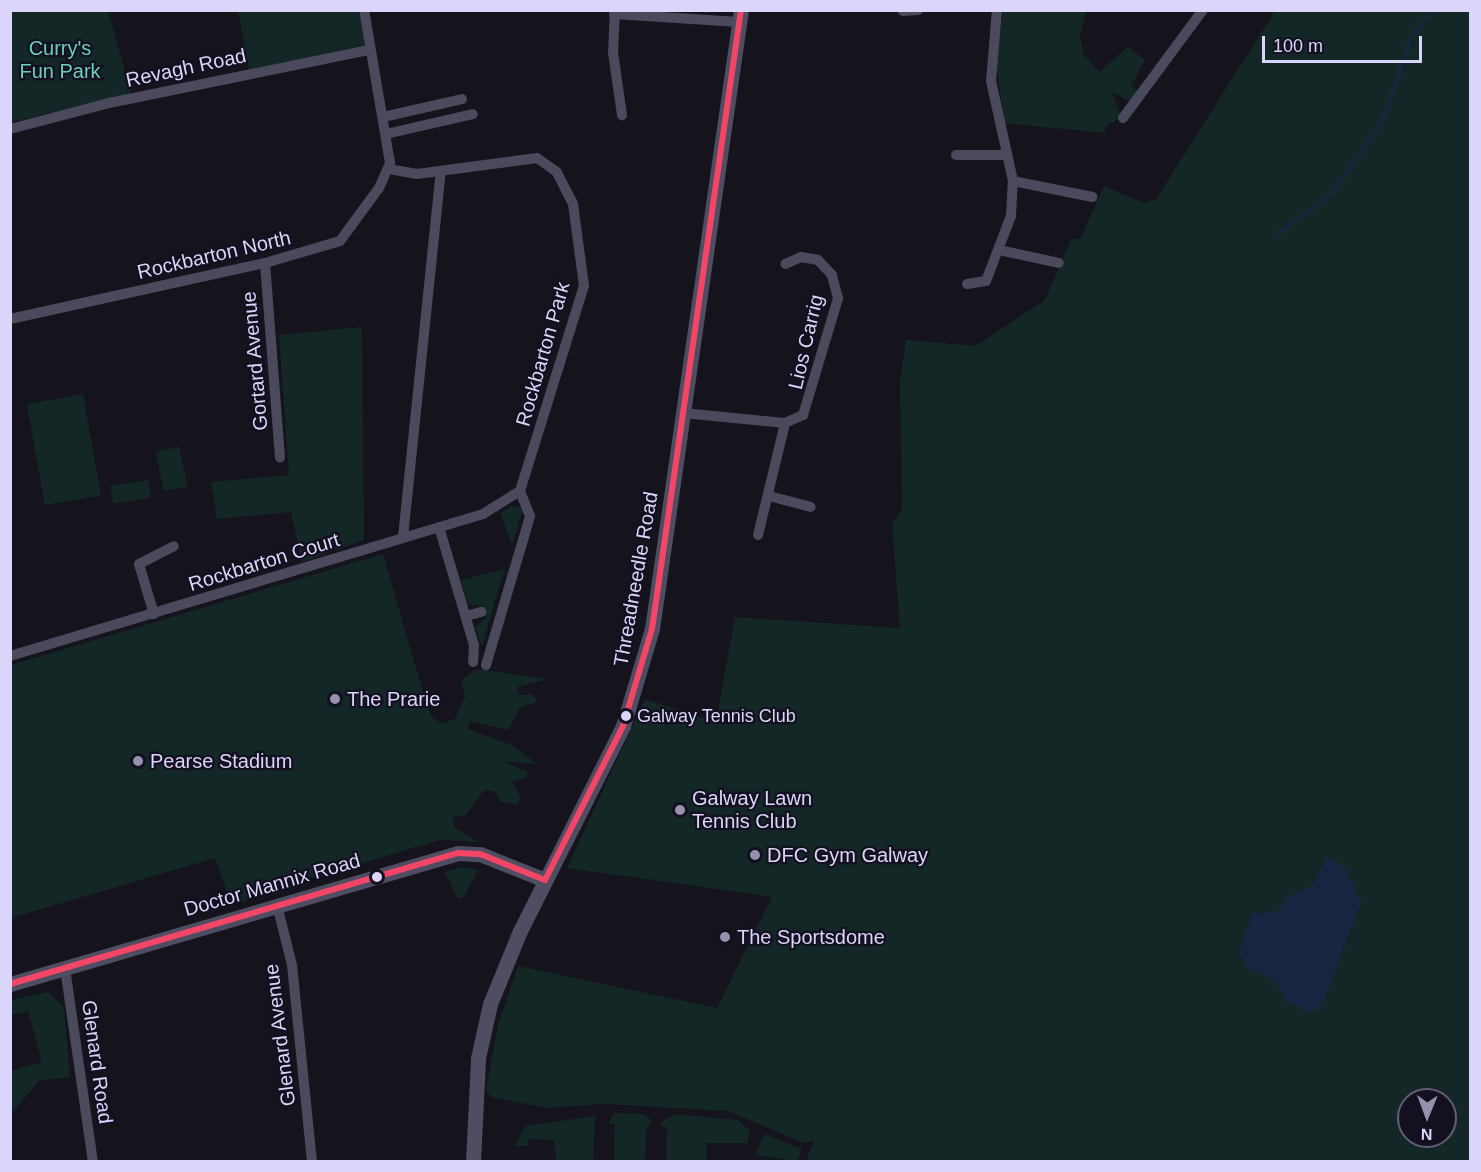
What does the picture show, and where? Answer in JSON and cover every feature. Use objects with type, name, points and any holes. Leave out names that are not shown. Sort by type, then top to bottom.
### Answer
[{"type":"main road","name":"Threadneedle Road","points":[[473,1161],[478,1059],[488,1013],[545,880],[623,726],[641,675],[661,580],[740,16]]},
{"type":"main road","name":"Doctor Mannix Road","points":[[10,984],[458,853],[480,854],[545,880]]},
{"type":"street","points":[[364,10],[386,134],[389,169]]},
{"type":"street","points":[[903,11],[918,10]]},
{"type":"street","points":[[967,284],[984,284],[1011,216],[1013,181],[991,81],[997,10]]},
{"type":"street","points":[[1123,118],[1203,10]]},
{"type":"street","points":[[621,116],[615,12],[740,16]]},
{"type":"street","name":"Revagh Road","points":[[10,129],[108,103],[370,50]]},
{"type":"street","points":[[383,117],[462,99]]},
{"type":"street","points":[[386,134],[473,114]]},
{"type":"street","points":[[956,155],[1007,155]]},
{"type":"street","name":"Rockbarton Park","points":[[389,169],[441,172],[537,158],[557,172],[580,225],[584,286],[520,491]]},
{"type":"street","name":"Rockbarton North","points":[[10,319],[265,263],[340,240],[389,169]]},
{"type":"street","points":[[441,172],[403,537],[493,510],[520,491],[530,516],[486,665]]},
{"type":"street","points":[[1013,181],[1092,197]]},
{"type":"street","points":[[999,250],[1059,263]]},
{"type":"street","name":"Lios Carrig","points":[[785,264],[801,257],[819,260],[832,275],[838,298],[809,405],[785,423]]},
{"type":"street","name":"Gortard Avenue","points":[[265,263],[280,457]]},
{"type":"street","points":[[683,413],[785,423],[758,535]]},
{"type":"street","points":[[769,496],[811,507]]},
{"type":"street","points":[[439,527],[466,616],[473,662]]},
{"type":"street","name":"Rockbarton Court","points":[[10,656],[403,537]]},
{"type":"street","points":[[154,614],[139,564],[174,546]]},
{"type":"street","points":[[466,616],[481,612]]},
{"type":"street","name":"Glenard Avenue","points":[[277,905],[292,964],[312,1161]]},
{"type":"street","name":"Glenard Road","points":[[65,968],[93,1161]]},
{"type":"green space","name":"Curry's Fun Park","points":[[10,11],[108,11],[131,93],[12,122]]},
{"type":"green space","points":[[238,11],[359,11],[366,47],[249,70]]},
{"type":"green space","points":[[1003,11],[1086,11],[1080,35],[1084,55],[1099,72],[1128,47],[1145,60],[1131,86],[1139,90],[1131,102],[1112,92],[1121,117],[1105,127],[1106,133],[1004,123],[996,62]]},
{"type":"green space","points":[[1275,11],[1470,11],[1470,1161],[806,1161],[814,1141],[804,1143],[728,1111],[604,1104],[547,1108],[491,1097],[486,1089],[498,1025],[518,966],[717,1008],[772,897],[567,868],[645,699],[716,722],[735,617],[900,628],[892,524],[902,509],[900,382],[906,340],[976,346],[1045,300],[1072,238],[1080,240],[1104,186],[1144,203],[1156,199]]},
{"type":"green space","points":[[362,327],[364,540],[302,562],[291,512],[217,519],[211,482],[289,475],[279,335]]},
{"type":"green space","points":[[83,394],[101,495],[45,505],[27,404]]},
{"type":"green space","points":[[179,447],[187,486],[164,491],[156,452]]},
{"type":"green space","points":[[148,480],[151,498],[113,504],[110,486]]},
{"type":"green space","points":[[511,506],[523,508],[512,546],[501,514]]},
{"type":"green space","points":[[383,554],[431,716],[442,724],[455,719],[465,696],[461,680],[477,669],[548,679],[517,687],[519,695],[532,694],[538,702],[520,707],[508,730],[470,721],[468,729],[513,746],[537,764],[502,761],[527,772],[528,777],[512,782],[521,798],[517,804],[501,802],[494,791],[484,790],[467,814],[453,818],[454,827],[479,842],[440,840],[312,878],[302,872],[298,873],[301,885],[232,905],[215,858],[11,918],[11,665]]},
{"type":"green space","points":[[505,569],[482,647],[475,627],[486,618],[483,606],[468,605],[461,580]]},
{"type":"green space","points":[[462,867],[478,870],[464,897],[457,898],[445,872]]},
{"type":"green space","points":[[48,992],[64,1008],[70,1077],[40,1080],[11,1114],[11,1071],[42,1062],[28,1011],[11,1015],[11,1000]]},
{"type":"green space","points":[[615,1113],[645,1114],[652,1122],[646,1128],[645,1161],[614,1161],[615,1124],[608,1123]]},
{"type":"green space","points":[[674,1114],[738,1120],[749,1130],[748,1143],[707,1143],[706,1161],[666,1161],[667,1128],[660,1123]]},
{"type":"green space","points":[[595,1116],[593,1161],[556,1161],[554,1140],[529,1139],[528,1146],[514,1146],[526,1126]]},
{"type":"green space","points":[[764,1134],[802,1149],[797,1161],[756,1155]]},
{"type":"water","points":[[1326,856],[1345,867],[1361,902],[1325,997],[1319,1009],[1307,1012],[1287,1001],[1275,980],[1247,969],[1239,953],[1252,913],[1277,912],[1287,897],[1313,886]]},
{"type":"waterway","points":[[1276,234],[1331,194],[1383,119],[1411,36],[1433,10]]},
{"type":"transit line","points":[[10,984],[458,853],[480,854],[545,880],[623,726],[652,629],[741,10]]},
{"type":"place","name":"The Prarie","points":[[335,699]]},
{"type":"place","name":"Galway Tennis Club","points":[[626,716]]},
{"type":"place","name":"Pearse Stadium","points":[[138,761]]},
{"type":"place","name":"Galway Lawn Tennis Club","points":[[680,810]]},
{"type":"place","name":"DFC Gym Galway","points":[[755,855]]},
{"type":"place","name":"The Sportsdome","points":[[725,937]]}]
